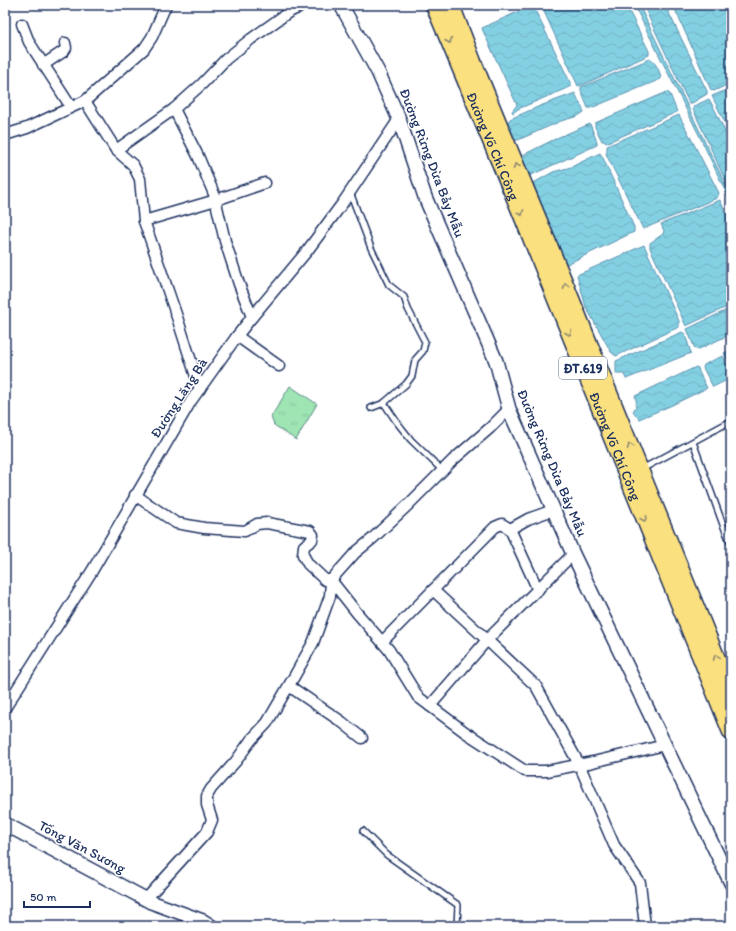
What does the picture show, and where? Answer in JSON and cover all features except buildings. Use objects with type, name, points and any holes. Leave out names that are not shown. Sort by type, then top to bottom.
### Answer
[{"type":"main road","name":"Đường Võ Chí Công","points":[[434,5],[519,208],[731,732]]},
{"type":"main road","name":"Đường Võ Chí Công","points":[[451,5],[731,693]]},
{"type":"street","points":[[5,135],[27,128],[85,101],[144,49],[152,37],[166,5]]},
{"type":"street","points":[[116,150],[174,109],[226,60],[251,39],[289,12],[304,5]]},
{"type":"street","name":"Đường Rừng Dừa Bảy Mẫu","points":[[341,5],[378,72],[399,119],[424,197],[496,361],[509,409],[573,554],[731,883]]},
{"type":"street","points":[[22,24],[29,42],[71,108]]},
{"type":"street","points":[[43,65],[62,53],[66,48],[65,43]]},
{"type":"street","points":[[85,101],[116,150],[133,165],[140,179],[144,221],[200,389]]},
{"type":"street","points":[[174,109],[198,156],[214,194],[225,241],[239,284],[252,317]]},
{"type":"street","name":"Đường Lăng Bà","points":[[5,708],[92,571],[191,401],[237,336],[307,251],[342,204],[399,119]]},
{"type":"street","points":[[144,221],[216,200],[265,183]]},
{"type":"street","points":[[237,336],[279,366]]},
{"type":"street","points":[[146,899],[207,832],[212,820],[207,806],[207,796],[251,740],[267,723],[313,643],[330,596],[331,580],[355,553],[372,539],[509,409]]},
{"type":"street","points":[[135,495],[176,523],[204,528],[245,531],[257,524],[267,522],[310,531],[313,535],[312,540],[304,546],[303,555],[308,564],[326,580],[331,580],[389,650],[418,697],[464,732],[482,742],[525,771],[547,771],[665,745]]},
{"type":"street","points":[[510,529],[554,510]]},
{"type":"street","points":[[382,642],[494,527],[502,524],[510,529],[538,590]]},
{"type":"street","points":[[430,706],[487,640],[573,554]]},
{"type":"street","points":[[433,590],[536,686],[579,764],[614,845],[640,883],[645,926]]},
{"type":"street","points":[[288,686],[342,722],[362,738]]},
{"type":"street","name":"Tống Văn Sương","points":[[5,824],[146,899],[203,921],[211,926]]},
{"type":"lane","points":[[350,191],[371,248],[389,285],[404,297],[408,309],[425,342],[423,351],[415,360],[412,376],[406,384],[384,403],[371,408]]},
{"type":"lane","points":[[384,403],[396,422],[411,440],[442,471]]},
{"type":"lane","points":[[640,470],[731,421]]},
{"type":"lane","points":[[693,442],[731,544]]},
{"type":"lane","points":[[363,831],[387,855],[458,905],[457,926]]},
{"type":"green space","points":[[290,386],[317,404],[296,440],[274,425],[271,417]]},
{"type":"water","points":[[541,5],[626,5],[649,51],[649,55],[578,86]]},
{"type":"water","points":[[634,5],[639,5],[731,196],[731,203],[700,137]]},
{"type":"water","points":[[643,5],[665,5],[707,91],[707,94],[692,103],[689,103]]},
{"type":"water","points":[[673,5],[731,5],[731,83],[714,91],[711,90]]},
{"type":"water","points":[[531,6],[534,8],[572,86],[518,109],[513,113],[512,111],[517,105],[482,28]]},
{"type":"water","points":[[650,59],[660,73],[661,79],[588,108],[581,91],[581,87]]},
{"type":"water","points":[[731,88],[731,135],[712,96]]},
{"type":"water","points":[[667,92],[670,94],[677,112],[606,143],[602,141],[595,127],[595,123]]},
{"type":"water","points":[[575,93],[584,112],[578,116],[561,121],[518,140],[514,140],[506,126],[510,119]]},
{"type":"water","points":[[709,99],[731,144],[731,193],[693,109],[694,106]]},
{"type":"water","points":[[679,115],[719,193],[717,198],[643,229],[607,156],[607,146]]},
{"type":"water","points":[[590,124],[597,145],[529,176],[526,176],[518,162],[521,156],[559,137]]},
{"type":"water","points":[[600,153],[634,227],[634,232],[567,264],[562,261],[530,185],[553,172],[571,167]]},
{"type":"water","points":[[720,200],[731,224],[731,305],[686,326],[650,248],[650,243],[663,234],[664,231],[661,224]]},
{"type":"water","points":[[644,245],[679,321],[679,327],[616,356],[611,352],[586,307],[577,275]]},
{"type":"water","points":[[731,308],[731,334],[699,349],[695,349],[687,329]]},
{"type":"water","points":[[682,332],[685,334],[691,353],[626,379],[624,374],[616,374],[616,361]]},
{"type":"water","points":[[731,350],[731,369],[724,353]]},
{"type":"water","points":[[723,356],[731,374],[731,378],[713,387],[703,368],[704,365]]},
{"type":"water","points":[[696,367],[698,368],[707,388],[639,419],[633,411],[636,404],[635,396]]}]
